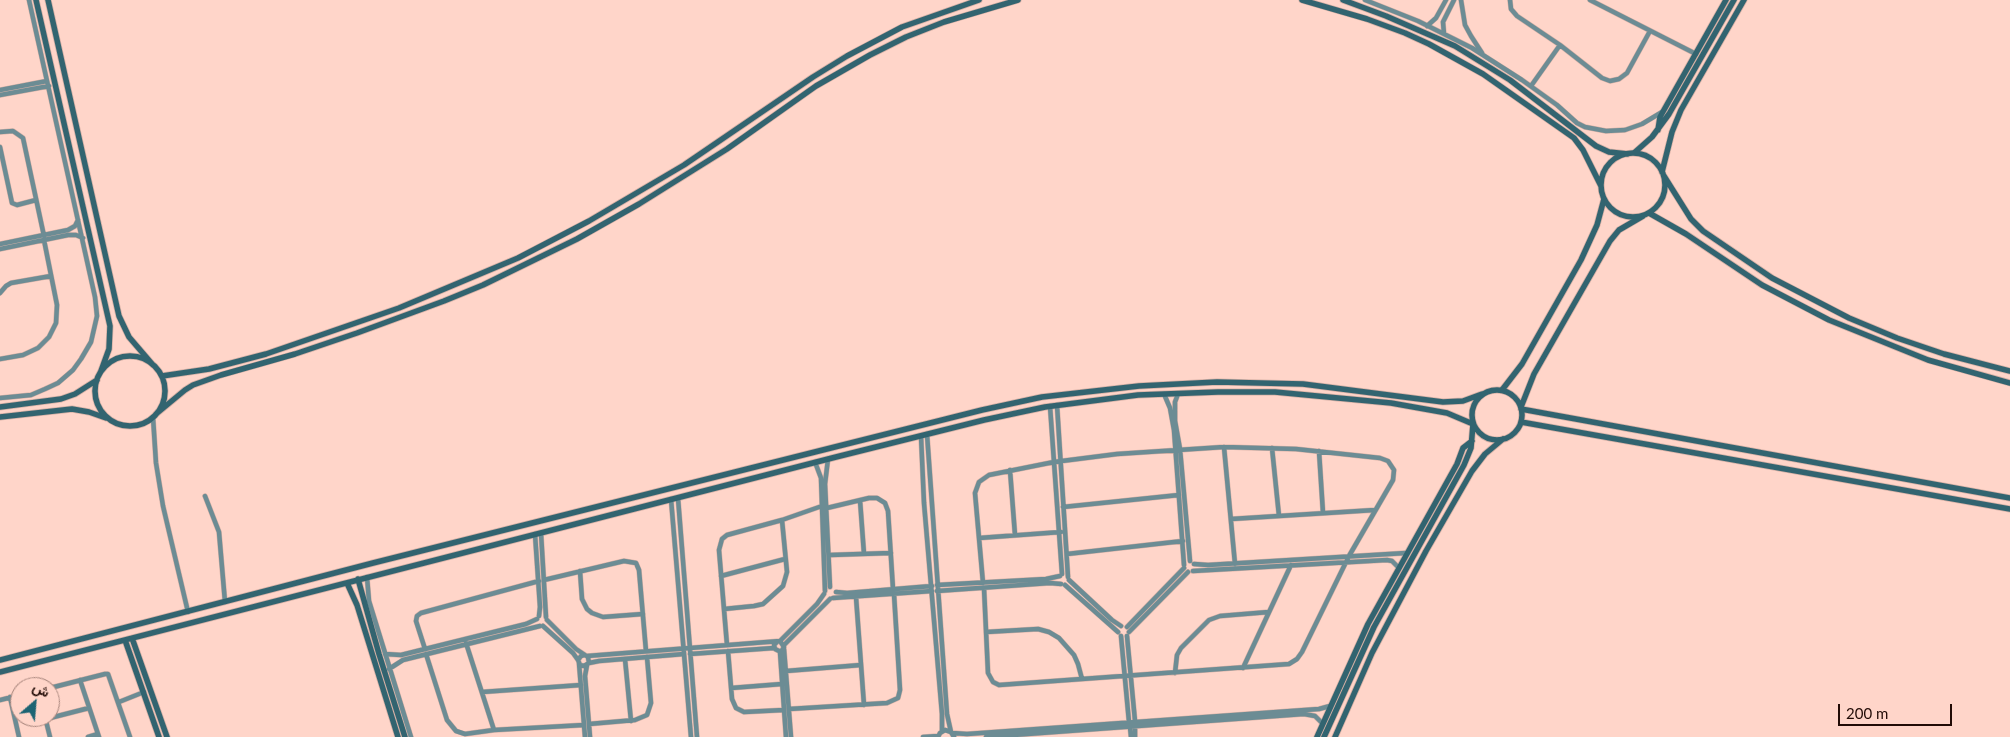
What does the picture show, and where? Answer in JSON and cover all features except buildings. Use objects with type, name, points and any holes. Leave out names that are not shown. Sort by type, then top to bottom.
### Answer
[{"type":"street","points":[[0,398],[31,395],[58,383],[73,370],[91,342],[96,316],[95,297],[83,238],[29,0]]},
{"type":"street","points":[[36,0],[110,326],[109,349],[95,388],[97,402],[104,414],[111,420]]},
{"type":"street","points":[[48,0],[119,316],[129,337],[162,376],[165,393],[162,406],[155,416],[156,463],[163,506],[188,612]]},
{"type":"street","points":[[162,376],[209,369],[266,354],[400,308],[518,258],[589,221],[684,166],[813,77],[847,56],[902,27],[978,0]]},
{"type":"street","points":[[0,417],[62,408],[81,410],[119,424],[132,426],[146,422],[155,416],[184,390],[193,385],[295,354],[444,301],[491,281],[577,239],[639,204],[727,149],[816,86],[870,55],[928,28],[964,15],[1018,0]]},
{"type":"street","points":[[1302,0],[1367,19],[1429,44],[1491,79],[1574,138],[1583,150],[1601,186],[1604,199],[1620,215],[1632,218],[1646,215],[1673,226],[1762,285],[1829,320],[1928,360],[2010,383]]},
{"type":"street","points":[[1343,0],[1386,16],[1455,46],[1510,80],[1562,119],[1575,126],[1596,130],[1625,130],[1642,124],[1663,112]]},
{"type":"street","points":[[1366,0],[1427,26],[1485,56],[1531,86],[1600,148],[1614,153],[1631,154],[1651,159],[1663,174],[1691,219],[1703,231],[1772,278],[1849,318],[1897,338],[1944,354],[2010,371]]},
{"type":"street","points":[[1427,26],[1438,16],[1446,0]]},
{"type":"street","points":[[1444,34],[1444,20],[1454,0]]},
{"type":"street","points":[[1462,0],[1462,13],[1468,31],[1485,56]]},
{"type":"street","points":[[1510,0],[1511,9],[1515,15],[1560,44],[1602,78],[1612,81],[1619,79],[1627,73],[1650,31]]},
{"type":"street","points":[[1590,0],[1696,54]]},
{"type":"street","points":[[1658,130],[1658,122],[1663,112],[1726,0]]},
{"type":"street","points":[[1601,186],[1606,168],[1616,158],[1631,154],[1658,130],[1664,122],[1734,0]]},
{"type":"street","points":[[1335,737],[1379,638],[1426,552],[1472,471],[1485,454],[1502,439],[1514,433],[1521,422],[1521,408],[1534,374],[1610,241],[1619,230],[1646,215],[1662,200],[1665,188],[1663,174],[1674,128],[1681,110],[1744,0]]},
{"type":"street","points":[[1438,16],[1440,20],[1444,20]]},
{"type":"street","points":[[1531,86],[1560,44]]},
{"type":"street","points":[[0,90],[48,83]]},
{"type":"street","points":[[0,95],[48,83]]},
{"type":"street","points":[[1556,125],[1562,119]]},
{"type":"street","points":[[1664,122],[1674,128]]},
{"type":"street","points":[[0,132],[13,131],[23,138],[57,312],[56,323],[49,337],[32,352],[0,359]]},
{"type":"street","points":[[0,147],[12,203],[17,205],[36,200]]},
{"type":"street","points":[[1595,175],[1600,217]]},
{"type":"street","points":[[1502,390],[1528,353],[1581,260],[1600,217],[1604,199]]},
{"type":"street","points":[[0,249],[71,229],[78,219]]},
{"type":"street","points":[[1694,240],[1697,234],[1703,231]]},
{"type":"street","points":[[0,244],[71,234],[83,238]]},
{"type":"street","points":[[0,293],[4,287],[11,283],[51,276]]},
{"type":"street","points":[[101,371],[111,362],[128,356],[141,358],[153,365]]},
{"type":"street","points":[[0,407],[68,397],[97,380]]},
{"type":"street","points":[[1196,382],[1199,388],[1197,393]]},
{"type":"street","points":[[0,660],[372,563],[982,410],[1042,397],[1139,386],[1196,382],[1295,383],[1443,402],[1463,401],[1492,390],[1502,390],[1514,396],[1521,408],[1563,417],[2010,498]]},
{"type":"street","points":[[1217,382],[1214,387],[1218,392]]},
{"type":"street","points":[[0,672],[815,462],[984,420],[1050,406],[1164,394],[1218,392],[1303,394],[1402,405],[1441,412],[1458,416],[1473,424],[1483,436],[1492,440],[1502,439]]},
{"type":"street","points":[[1164,394],[1170,408],[1178,449],[1179,495],[1187,569]]},
{"type":"street","points":[[1124,634],[1192,563],[1175,421],[1175,402],[1178,394]]},
{"type":"street","points":[[1324,737],[1370,634],[1464,465],[1472,441],[1472,409],[1476,400],[1482,394]]},
{"type":"street","points":[[1402,405],[1403,396]]},
{"type":"street","points":[[46,401],[47,411]]},
{"type":"street","points":[[1441,412],[1443,402]]},
{"type":"street","points":[[985,585],[1063,584],[1069,578],[1057,405]]},
{"type":"street","points":[[1050,406],[1060,532],[1061,575],[1059,580],[1124,634]]},
{"type":"street","points":[[1561,429],[1563,417]]},
{"type":"street","points":[[1521,422],[2010,510]]},
{"type":"street","points":[[924,435],[929,524],[941,667],[947,714],[952,734]]},
{"type":"street","points":[[1317,737],[1368,624],[1399,564],[1457,464],[1463,448],[1472,441]]},
{"type":"street","points":[[853,443],[853,448],[856,452]]},
{"type":"street","points":[[833,447],[836,457]]},
{"type":"street","points":[[1224,448],[1235,564]]},
{"type":"street","points":[[1272,448],[1279,516]]},
{"type":"street","points":[[1272,448],[1319,451],[1380,458],[1391,464],[1394,470],[1393,480],[1349,556],[1297,659],[1282,666],[996,684],[988,673],[985,585],[975,493],[977,485],[985,476],[1054,462],[1178,449],[1272,448]]},
{"type":"street","points":[[1319,451],[1323,513]]},
{"type":"street","points":[[824,507],[828,460]]},
{"type":"street","points":[[815,462],[820,478],[824,507],[826,538],[824,592],[826,597],[832,599],[868,594]]},
{"type":"street","points":[[1010,470],[1015,535]]},
{"type":"street","points":[[1905,491],[1908,486],[1906,479]]},
{"type":"street","points":[[1919,493],[1918,487],[1921,482]]},
{"type":"street","points":[[1063,507],[1179,495]]},
{"type":"street","points":[[205,496],[220,532],[225,602],[230,606],[228,613]]},
{"type":"street","points":[[675,498],[686,650],[697,737]]},
{"type":"street","points":[[878,498],[887,507],[900,694],[891,702],[864,705],[749,712],[740,710],[733,704],[719,546],[725,536],[824,507],[878,498]]},
{"type":"street","points":[[860,500],[864,554]]},
{"type":"street","points":[[1231,519],[1375,510]]},
{"type":"street","points":[[724,609],[754,606],[767,601],[781,589],[787,572],[782,520]]},
{"type":"street","points":[[979,538],[1060,532]]},
{"type":"street","points":[[538,533],[541,580],[547,619],[570,644],[589,658],[585,676],[585,737]]},
{"type":"street","points":[[474,538],[473,544],[477,549]]},
{"type":"street","points":[[826,538],[830,556],[830,588]]},
{"type":"street","points":[[1067,554],[1183,540]]},
{"type":"street","points":[[454,543],[458,548],[456,554]]},
{"type":"street","points":[[830,556],[891,553]]},
{"type":"street","points":[[1192,563],[1204,566],[1406,553]]},
{"type":"street","points":[[721,576],[786,559]]},
{"type":"street","points":[[1187,569],[1387,560],[1408,566]]},
{"type":"street","points":[[624,561],[636,563],[639,570],[650,707],[644,718],[631,721],[494,730],[465,734],[452,728],[447,720],[416,621],[417,616],[421,612],[580,571],[624,561]]},
{"type":"street","points":[[1187,569],[1192,563]]},
{"type":"street","points":[[1244,668],[1291,565]]},
{"type":"street","points":[[580,571],[582,599],[587,610],[603,617],[643,614]]},
{"type":"street","points":[[830,588],[836,592],[868,594],[1046,579],[1061,575],[1069,578],[1112,620],[1121,626],[1128,627]]},
{"type":"street","points":[[367,577],[369,601],[411,737]]},
{"type":"street","points":[[358,579],[405,737]]},
{"type":"street","points":[[541,580],[538,624],[573,653],[582,666],[647,654]]},
{"type":"street","points":[[347,583],[357,605],[398,737]]},
{"type":"street","points":[[791,737],[782,684],[781,644],[817,604],[824,592],[830,588]]},
{"type":"street","points":[[690,654],[727,648],[774,648],[832,599],[836,592]]},
{"type":"street","points":[[247,596],[245,604],[250,608]]},
{"type":"street","points":[[856,597],[864,705]]},
{"type":"street","points":[[1124,634],[1128,627],[1151,607]]},
{"type":"street","points":[[1175,673],[1177,655],[1180,648],[1209,620],[1220,616],[1269,612]]},
{"type":"street","points":[[389,669],[400,661],[426,652],[526,624],[538,617],[547,619]]},
{"type":"street","points":[[385,654],[401,655],[426,652],[542,626],[547,619]]},
{"type":"street","points":[[1121,626],[1124,634],[1132,724],[1135,737]]},
{"type":"street","points":[[986,632],[1038,629],[1049,632],[1059,638],[1074,654],[1082,679]]},
{"type":"street","points":[[108,632],[112,643]]},
{"type":"street","points":[[132,638],[167,737]]},
{"type":"street","points":[[125,640],[159,737]]},
{"type":"street","points":[[466,643],[494,730]]},
{"type":"street","points":[[590,737],[586,725],[579,657],[586,655],[647,654],[781,644]]},
{"type":"street","points":[[781,644],[786,671],[786,737]]},
{"type":"street","points":[[774,648],[780,652]]},
{"type":"street","points":[[686,650],[690,654],[691,737]]},
{"type":"street","points":[[20,655],[23,666]]},
{"type":"street","points":[[625,659],[631,721]]},
{"type":"street","points":[[786,671],[861,665]]},
{"type":"street","points":[[940,735],[941,667]]},
{"type":"street","points":[[60,685],[108,674],[130,737]]},
{"type":"street","points":[[80,680],[98,736],[88,737]]},
{"type":"street","points":[[731,688],[782,684]]},
{"type":"street","points":[[482,692],[581,685]]},
{"type":"street","points":[[119,702],[144,692]]},
{"type":"street","points":[[0,700],[10,697]]},
{"type":"street","points":[[923,737],[1187,720],[1330,706]]},
{"type":"street","points":[[60,715],[89,708]]},
{"type":"street","points":[[1187,720],[1304,714],[1315,716],[1322,723]]},
{"type":"street","points":[[1131,737],[1132,724]]},
{"type":"street","points":[[986,737],[1072,728]]}]
